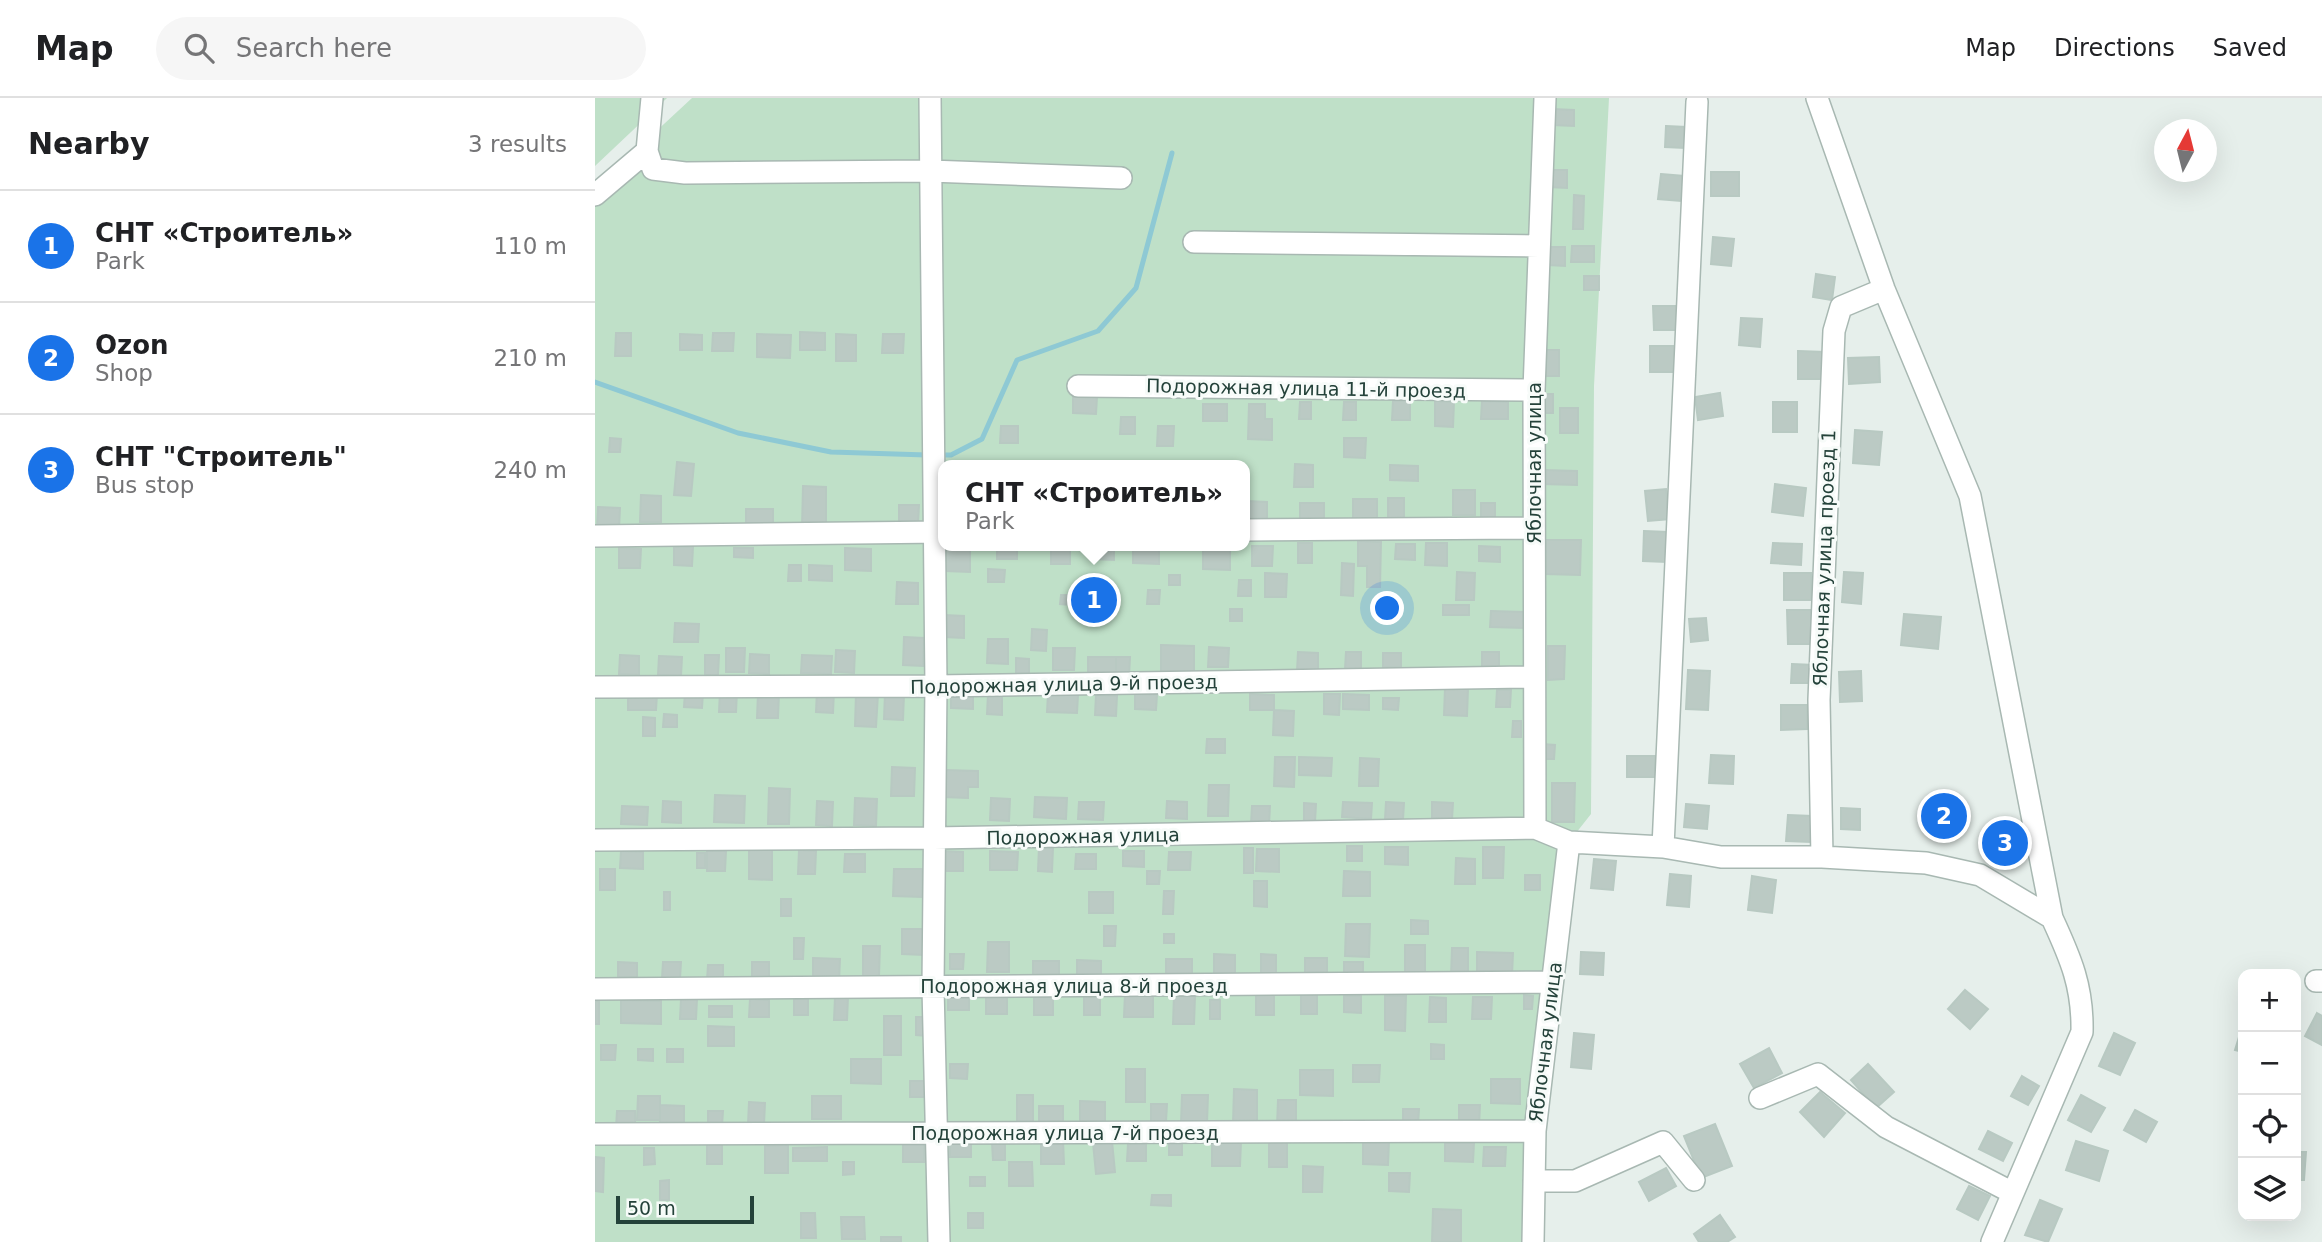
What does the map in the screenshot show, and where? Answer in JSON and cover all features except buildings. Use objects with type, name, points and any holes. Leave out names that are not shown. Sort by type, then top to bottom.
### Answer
[{"type":"street","points":[[652,98],[647,151],[653,169],[685,173],[930,172],[1121,177]]},
{"type":"street","points":[[930,98],[933,325],[931,455],[938,522]]},
{"type":"street","name":"Яблочная улица","points":[[1535,828],[1534,390],[1545,98]]},
{"type":"street","points":[[1817,98],[1884,289],[1970,496],[2052,918],[2073,963],[2083,1000],[2082,1032],[1992,1242]]},
{"type":"street","points":[[1663,847],[1697,102]]},
{"type":"street","points":[[595,195],[647,151]]},
{"type":"street","points":[[1194,242],[1539,246]]},
{"type":"street","name":"Яблочная улица проезд 1","points":[[1822,857],[1819,700],[1834,331],[1841,307],[1884,289]]},
{"type":"street","name":"Подорожная улица 11-й проезд","points":[[1078,386],[1534,390]]},
{"type":"street","points":[[1250,530],[1533,528]]},
{"type":"street","points":[[595,536],[938,532]]},
{"type":"street","points":[[939,551],[933,987],[939,1242]]},
{"type":"street","name":"Подорожная улица 9-й проезд","points":[[595,687],[936,686],[1534,677]]},
{"type":"street","name":"Подорожная улица","points":[[595,840],[934,838],[1535,828],[1569,842],[1663,847],[1721,857],[1822,857],[1926,863],[1980,875],[2052,918]]},
{"type":"street","name":"Яблочная улица","points":[[1533,1242],[1535,1131],[1569,842]]},
{"type":"street","name":"Подорожная улица 8-й проезд","points":[[595,989],[1552,982]]},
{"type":"street","points":[[1760,1097],[1818,1074],[1886,1127],[2013,1193]]},
{"type":"street","name":"Подорожная улица 7-й проезд","points":[[595,1134],[1535,1131]]},
{"type":"street","points":[[1534,1181],[1575,1181],[1663,1142],[1694,1180]]},
{"type":"green space","points":[[595,98],[667,98],[595,166]]},
{"type":"green space","points":[[692,98],[1609,98],[1594,386],[1591,814],[1561,852],[1526,1112],[1527,1242],[595,1242],[595,188]]},
{"type":"waterway","points":[[937,455],[951,455],[982,439],[1017,360],[1098,331],[1136,288],[1172,153]]},
{"type":"waterway","points":[[595,382],[738,433],[831,452],[927,455]]},
{"type":"place","name":"СНТ «Строитель»","points":[[1094,600]]},
{"type":"place","name":"Ozon","points":[[1944,816]]},
{"type":"place","name":"СНТ \"Строитель\"","points":[[2005,843]]}]
